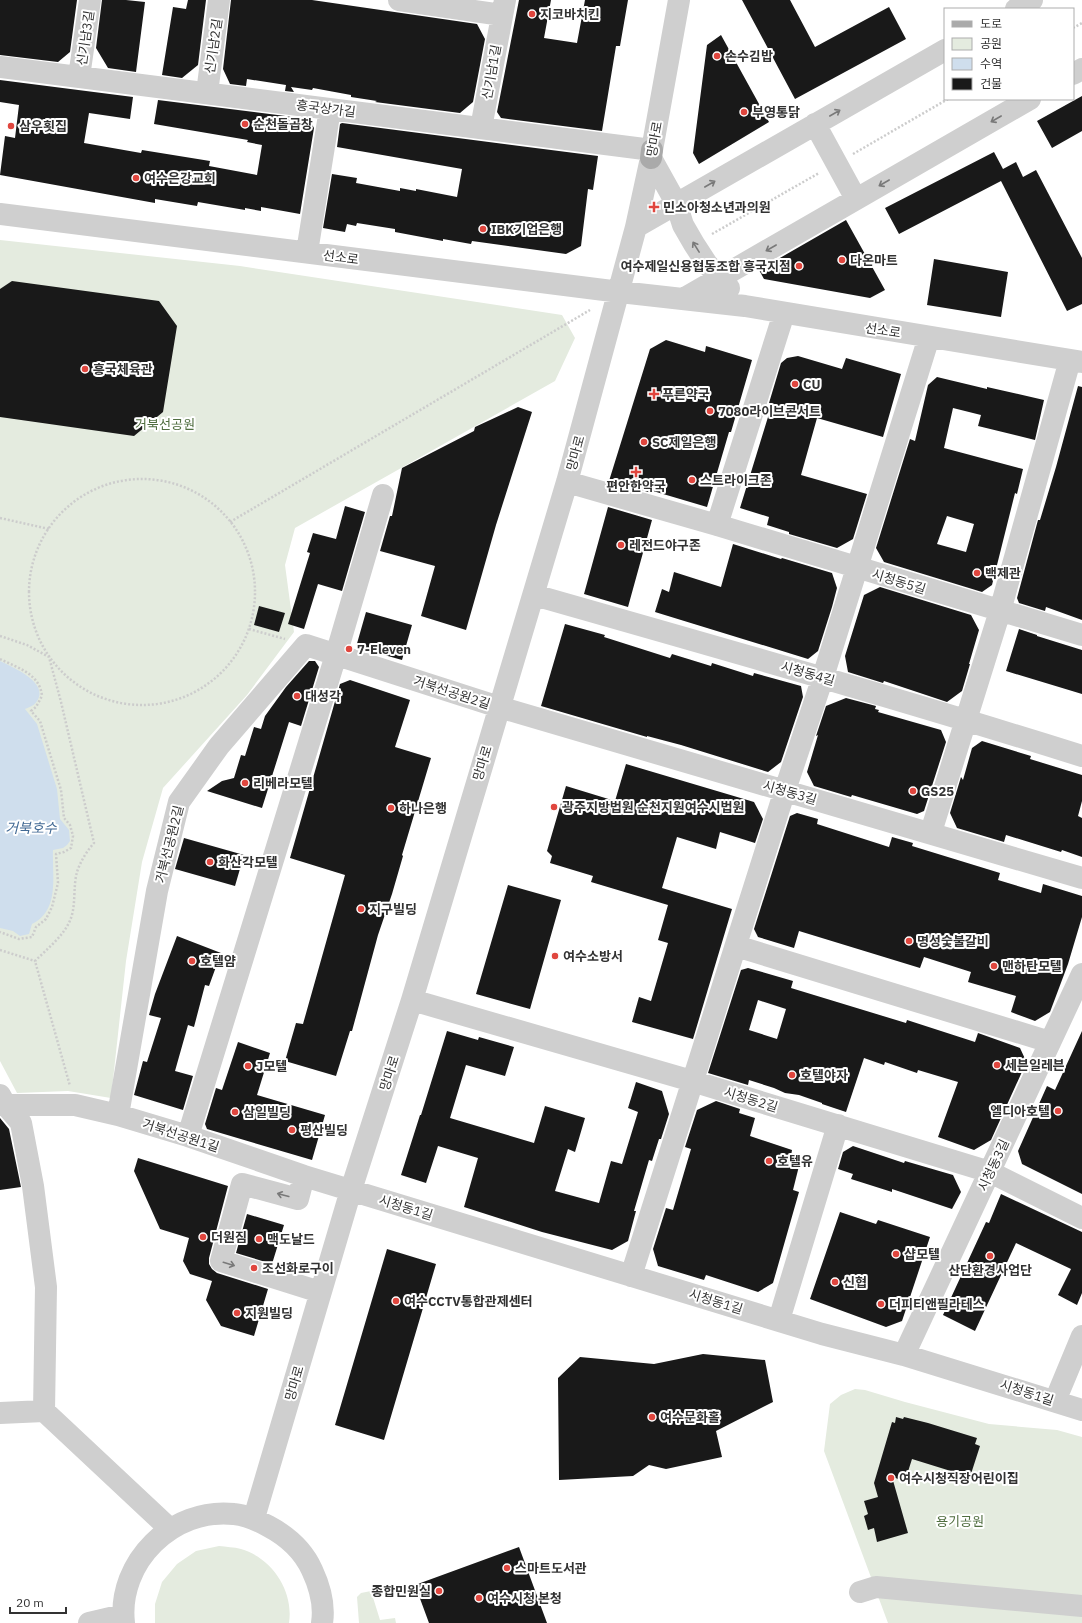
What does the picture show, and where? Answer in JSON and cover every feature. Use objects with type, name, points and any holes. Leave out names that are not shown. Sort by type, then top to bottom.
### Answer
[{"type":"street","name":"신기남3길","points":[[79,77],[90,0]]},
{"type":"street","name":"신기남2길","points":[[207,93],[219,0]]},
{"type":"street","name":"신기남1길","points":[[399,0],[503,8],[481,128]]},
{"type":"street","name":"망마로","points":[[254,1518],[320,1292],[412,1000],[498,707],[534,595],[567,482],[620,292],[636,227],[652,154],[679,0]]},
{"type":"street","points":[[1018,8],[1032,0]]},
{"type":"street","points":[[636,227],[944,51]]},
{"type":"street","name":"흥국상가길","points":[[0,67],[481,128],[652,154]]},
{"type":"street","points":[[683,299],[1028,100]]},
{"type":"street","points":[[307,252],[330,109]]},
{"type":"street","points":[[815,124],[856,199]]},
{"type":"street","points":[[652,154],[676,203],[683,224],[694,244],[707,264],[745,306]]},
{"type":"street","name":"선소로","points":[[0,214],[620,292],[745,306],[1076,361]]},
{"type":"street","points":[[717,525],[784,313]]},
{"type":"street","points":[[631,1276],[785,790],[823,677],[929,337]]},
{"type":"street","points":[[931,832],[967,720],[1076,361]]},
{"type":"street","name":"시청동5길","points":[[567,482],[717,525],[1082,635]]},
{"type":"street","points":[[188,1136],[336,655],[383,495]]},
{"type":"street","name":"시청동4길","points":[[534,595],[823,677],[1082,756]]},
{"type":"street","name":"거북선공원2길","points":[[118,1116],[157,891],[179,802],[219,746],[306,645],[498,707]]},
{"type":"street","name":"시청동3길","points":[[498,707],[931,832],[1082,878]]},
{"type":"street","points":[[736,946],[1050,1042]]},
{"type":"street","name":"시청동3길","points":[[904,1355],[1082,974]]},
{"type":"street","name":"시청동2길","points":[[412,1000],[692,1081],[990,1172],[1082,1218]]},
{"type":"street","name":"거북선공원1길","points":[[2,1101],[75,1105],[188,1136],[304,1176],[352,1190]]},
{"type":"street","name":"거북선공원1길","points":[[2,1101],[21,1124],[33,1186],[46,1287],[44,1411]]},
{"type":"street","points":[[779,1320],[838,1125]]},
{"type":"street","points":[[304,1176],[298,1199],[242,1184],[221,1261],[320,1292]]},
{"type":"street","name":"시청동1길","points":[[352,1190],[822,1334],[904,1355],[1082,1410]]},
{"type":"street","points":[[1054,1401],[1082,1336]]},
{"type":"street","points":[[0,1413],[44,1411],[170,1528]]},
{"type":"street","points":[[89,1623],[123,1619],[126,1589],[135,1566],[150,1545],[170,1528],[192,1518],[213,1514],[234,1514],[254,1518],[283,1534],[306,1558],[320,1588],[324,1613],[322,1623]]},
{"type":"street","points":[[860,1592],[876,1587],[1082,1606]]},
{"type":"path","points":[[230,522],[592,308]]},
{"type":"path","points":[[0,636],[27,645],[49,657],[74,683],[105,700],[140,706],[176,701],[207,685],[233,660],[249,628],[255,601],[253,573],[245,546],[230,522],[208,500],[180,486],[149,479],[117,482],[88,493],[62,512],[43,537],[32,566],[29,598],[35,629],[49,657],[61,702],[94,843],[87,851],[77,872],[71,919],[62,934],[35,961]]},
{"type":"path","points":[[0,518],[49,529]]},
{"type":"path","points":[[249,628],[306,645]]},
{"type":"path","points":[[0,659],[30,674],[39,683],[42,696],[36,707],[31,711],[40,721],[61,790],[64,818],[70,825],[73,836],[71,848],[56,854],[58,884],[52,907],[46,919],[36,927],[32,937],[19,939],[0,932]]},
{"type":"path","points":[[0,950],[35,961]]},
{"type":"path","points":[[35,961],[75,1105]]},
{"type":"green space","name":"거북선공원","points":[[0,240],[240,266],[562,315],[575,338],[555,381],[295,528],[285,565],[294,632],[247,695],[163,788],[142,862],[126,961],[111,1098],[68,1091],[17,1093],[0,1061]]},
{"type":"green space","name":"용기공원","points":[[855,1389],[865,1390],[989,1424],[1057,1430],[1082,1437],[1082,1623],[888,1623],[824,1451],[830,1404],[841,1395]]},
{"type":"green space","points":[[219,1546],[238,1548],[252,1553],[271,1568],[278,1577],[288,1599],[290,1611],[289,1623],[155,1623],[155,1604],[162,1582],[177,1564],[196,1551]]},
{"type":"green space","points":[[371,1591],[380,1620],[395,1618],[396,1623],[359,1623],[357,1597],[361,1593]]},
{"type":"water","name":"거북호수","points":[[0,661],[26,675],[37,685],[39,697],[37,702],[25,709],[37,724],[57,789],[60,819],[69,830],[70,841],[63,848],[53,850],[53,892],[47,910],[41,918],[32,924],[29,934],[20,936],[13,931],[0,928]]},
{"type":"building","points":[[0,0],[77,0],[70,52],[58,62],[0,55]]},
{"type":"building","points":[[102,0],[145,2],[136,72],[108,68],[96,48]]},
{"type":"building","points":[[188,0],[206,0],[198,65],[182,78],[162,75],[173,7],[186,9]]},
{"type":"building","points":[[231,0],[312,0],[477,24],[485,39],[473,102],[460,113],[375,102],[377,101],[351,97],[351,95],[313,88],[312,90],[291,87],[294,92],[285,91],[286,85],[247,79],[246,86],[230,84],[223,69]]},
{"type":"building","points":[[519,0],[551,0],[544,38],[577,43],[585,0],[628,0],[620,46],[616,46],[602,131],[501,118],[497,112]]},
{"type":"building","points":[[742,0],[790,0],[815,47],[889,7],[906,39],[795,99]]},
{"type":"building","points":[[721,35],[769,122],[699,164],[693,153],[707,45]]},
{"type":"building","points":[[0,80],[133,97],[130,119],[89,113],[84,143],[141,153],[142,150],[210,161],[209,166],[257,175],[262,145],[247,142],[248,140],[154,124],[158,100],[309,119],[314,128],[300,214],[261,207],[261,211],[245,208],[245,210],[198,202],[197,206],[155,199],[155,203],[0,175],[5,136],[15,138],[19,105],[0,102]]},
{"type":"building","points":[[1082,96],[1082,131],[1052,148],[1037,121]]},
{"type":"building","points":[[342,123],[598,156],[593,190],[588,189],[581,246],[566,254],[472,241],[471,244],[443,239],[443,241],[395,232],[395,229],[357,223],[356,226],[347,224],[345,232],[323,228],[332,174],[357,178],[356,183],[400,191],[400,188],[416,191],[416,189],[457,197],[462,169],[337,147],[340,124]]},
{"type":"building","points":[[994,152],[1003,169],[1016,162],[1023,177],[1036,170],[1082,258],[1082,304],[1067,311],[1001,181],[899,234],[885,208]]},
{"type":"building","points":[[846,220],[885,290],[870,298],[764,279],[759,270]]},
{"type":"building","points":[[934,259],[1008,272],[1001,317],[927,305]]},
{"type":"building","name":"흥국체육관","points":[[12,281],[159,301],[177,326],[163,412],[134,436],[0,417],[0,289]]},
{"type":"building","points":[[666,340],[705,352],[706,346],[752,360],[707,507],[653,491],[652,493],[609,481],[650,349]]},
{"type":"building","points":[[798,356],[842,369],[846,358],[901,374],[883,437],[817,418],[801,475],[867,494],[853,539],[837,548],[789,534],[789,532],[767,525],[769,517],[740,508],[772,404],[769,403],[781,363],[787,358]]},
{"type":"building","points":[[937,377],[987,389],[987,387],[1044,400],[1035,440],[978,426],[981,415],[953,408],[944,448],[1023,469],[1017,494],[1015,493],[992,585],[982,592],[884,562],[876,548],[910,439],[915,441],[928,385]],"holes":[[[947,516],[974,524],[966,552],[937,544]]]},
{"type":"building","points":[[1078,386],[1082,387],[1082,620],[1046,607],[1045,611],[1019,603],[1017,598],[1038,520],[1040,520],[1056,467]]},
{"type":"building","points":[[518,407],[532,412],[496,525],[466,630],[421,616],[435,566],[380,551],[390,516],[392,516],[402,468],[474,431],[475,427]]},
{"type":"building","points":[[345,506],[365,512],[342,591],[318,584],[304,629],[288,624],[310,553],[307,552],[313,533],[336,539]]},
{"type":"building","points":[[608,507],[652,520],[628,607],[584,594]]},
{"type":"building","points":[[733,544],[832,573],[837,588],[832,607],[818,651],[808,659],[655,612],[662,589],[669,592],[674,572],[721,587]]},
{"type":"building","points":[[880,587],[971,615],[979,630],[970,664],[962,691],[947,702],[884,681],[883,683],[848,672],[845,656],[864,595]]},
{"type":"building","points":[[259,606],[285,613],[279,632],[254,625]]},
{"type":"building","points":[[366,612],[412,625],[402,660],[356,647]]},
{"type":"building","points":[[565,624],[605,635],[604,637],[670,658],[672,654],[711,666],[712,663],[753,676],[754,673],[801,686],[803,697],[781,762],[768,772],[681,745],[647,737],[541,706]]},
{"type":"building","points":[[1019,629],[1082,650],[1082,694],[1006,671]]},
{"type":"building","points":[[309,661],[315,661],[319,667],[301,726],[289,722],[262,808],[207,791],[222,781],[234,778],[241,755],[245,756],[254,727],[261,729],[265,716],[286,687]]},
{"type":"building","points":[[350,680],[410,700],[395,747],[431,758],[392,894],[378,935],[352,1031],[350,1031],[336,1076],[285,1061],[296,1023],[303,1024],[345,875],[290,858],[340,684]]},
{"type":"building","points":[[846,698],[876,706],[875,709],[879,710],[878,712],[941,730],[946,742],[924,811],[917,814],[852,795],[851,797],[814,786],[807,772],[818,735],[816,736],[826,706]]},
{"type":"building","points":[[982,741],[1031,756],[1030,759],[1082,775],[1082,801],[1078,816],[1082,818],[1082,857],[1006,835],[1004,842],[957,828],[950,813],[961,777],[963,780],[972,748]]},
{"type":"building","points":[[626,764],[754,802],[763,819],[755,843],[720,832],[716,849],[677,837],[662,888],[732,909],[693,1039],[632,1022],[639,997],[651,1001],[668,943],[658,940],[668,905],[591,882],[593,876],[550,863],[552,856],[547,851],[566,786],[615,801]]},
{"type":"building","points":[[797,813],[818,819],[817,824],[889,847],[892,837],[913,843],[912,846],[1000,873],[998,880],[1041,893],[1043,884],[1082,896],[1082,917],[1068,964],[1050,1012],[1035,1021],[1011,1012],[1016,996],[968,982],[971,972],[924,957],[920,968],[799,931],[794,948],[758,937],[754,929],[790,816]]},
{"type":"building","name":"화산각모텔","points":[[184,838],[244,855],[235,886],[175,869]]},
{"type":"building","points":[[508,885],[561,900],[530,1009],[476,994]]},
{"type":"building","points":[[177,936],[221,953],[209,986],[205,985],[194,1027],[188,1025],[175,1071],[193,1076],[183,1110],[134,1095],[143,1061],[147,1062],[161,1018],[149,1015],[155,994]]},
{"type":"building","points":[[748,968],[793,981],[791,988],[906,1023],[907,1020],[975,1042],[978,1033],[1020,1048],[1026,1061],[991,1140],[974,1150],[938,1137],[958,1082],[918,1070],[917,1073],[885,1062],[884,1065],[864,1058],[846,1112],[799,1095],[785,1093],[749,1080],[748,1085],[708,1073],[741,970]],"holes":[[[758,1000],[786,1009],[777,1039],[749,1030]]]},
{"type":"building","points":[[447,1031],[478,1040],[479,1037],[514,1047],[505,1076],[466,1065],[450,1118],[534,1143],[545,1106],[585,1118],[575,1152],[568,1149],[555,1191],[599,1203],[611,1161],[622,1164],[638,1112],[628,1108],[636,1082],[662,1091],[669,1114],[652,1161],[649,1160],[634,1211],[636,1211],[628,1241],[612,1250],[542,1232],[464,1207],[478,1158],[438,1146],[426,1183],[401,1175]]},
{"type":"building","points":[[1082,1031],[1082,1194],[1022,1164],[1018,1151],[1047,1086],[1055,1090]]},
{"type":"building","points":[[238,1042],[270,1053],[257,1095],[325,1115],[312,1160],[207,1129],[205,1124],[216,1088],[222,1090]]},
{"type":"building","points":[[716,1101],[740,1109],[739,1113],[755,1118],[750,1136],[792,1150],[791,1156],[799,1166],[793,1190],[799,1192],[773,1283],[758,1292],[706,1275],[704,1280],[658,1266],[653,1249],[666,1208],[673,1210],[691,1149],[685,1147],[697,1110]]},
{"type":"building","points":[[0,1118],[9,1129],[21,1187],[0,1190]]},
{"type":"building","points":[[853,1146],[904,1163],[905,1161],[953,1175],[961,1192],[952,1209],[892,1189],[892,1192],[851,1179],[853,1174],[838,1169],[843,1152]]},
{"type":"building","points":[[138,1158],[228,1186],[209,1258],[209,1264],[217,1273],[268,1289],[254,1336],[221,1326],[206,1300],[212,1281],[190,1274],[183,1261],[189,1238],[160,1229],[134,1171]]},
{"type":"building","name":"산단환경사업단","points":[[1001,1194],[1082,1232],[1082,1293],[1077,1305],[1058,1295],[1071,1269],[1016,1243],[975,1331],[943,1315],[986,1222],[989,1223]]},
{"type":"building","points":[[840,1212],[876,1224],[878,1220],[930,1237],[902,1321],[886,1327],[810,1299]]},
{"type":"building","name":"맥도날드","points":[[247,1214],[284,1225],[272,1264],[236,1253]]},
{"type":"building","points":[[387,1249],[436,1264],[384,1440],[335,1425]]},
{"type":"building","name":"여수문화홀","points":[[703,1354],[765,1360],[773,1402],[716,1431],[722,1457],[666,1469],[649,1465],[633,1476],[559,1480],[558,1378],[580,1357],[654,1364]]},
{"type":"building","name":"여수시청직장어린이집","points":[[896,1417],[903,1419],[904,1417],[928,1423],[977,1438],[975,1444],[980,1446],[970,1477],[912,1459],[905,1481],[892,1477],[908,1533],[877,1542],[874,1528],[868,1530],[864,1516],[868,1514],[864,1501],[878,1497],[874,1483],[892,1422],[895,1423]]},
{"type":"building","name":"여수시청 본청","points":[[519,1547],[547,1623],[429,1623],[415,1585]]},
{"type":"place","name":"지코바치킨","points":[[532,14]]},
{"type":"place","name":"손수김밥","points":[[717,56]]},
{"type":"place","name":"부영통닭","points":[[744,112]]},
{"type":"place","name":"순천돌곱창","points":[[245,124]]},
{"type":"place","name":"삼우횟집","points":[[11,126]]},
{"type":"place","name":"여수은강교회","points":[[136,178]]},
{"type":"place","name":"민소아청소년과의원","points":[[654,207]]},
{"type":"place","name":"IBK기업은행","points":[[483,229]]},
{"type":"place","name":"다온마트","points":[[842,260]]},
{"type":"place","name":"여수제일신용협동조합 흥국지점","points":[[799,266]]},
{"type":"place","name":"흥국체육관","points":[[85,369]]},
{"type":"place","name":"CU","points":[[795,384]]},
{"type":"place","name":"푸른약국","points":[[654,394]]},
{"type":"place","name":"7080라이브콘서트","points":[[710,411]]},
{"type":"place","name":"SC제일은행","points":[[644,442]]},
{"type":"place","name":"편안한약국","points":[[636,472]]},
{"type":"place","name":"스트라이크존","points":[[692,480]]},
{"type":"place","name":"레전드야구존","points":[[621,545]]},
{"type":"place","name":"백제관","points":[[977,573]]},
{"type":"place","name":"7-Eleven","points":[[349,649]]},
{"type":"place","name":"대성각","points":[[297,696]]},
{"type":"place","name":"리베라모텔","points":[[245,783]]},
{"type":"place","name":"GS25","points":[[913,791]]},
{"type":"place","name":"광주지방법원 순천지원여수시법원","points":[[554,807]]},
{"type":"place","name":"하나은행","points":[[391,808]]},
{"type":"place","name":"화산각모텔","points":[[210,862]]},
{"type":"place","name":"지구빌딩","points":[[361,909]]},
{"type":"place","name":"명성숯불갈비","points":[[909,941]]},
{"type":"place","name":"여수소방서","points":[[555,956]]},
{"type":"place","name":"호텔얌","points":[[192,961]]},
{"type":"place","name":"맨하탄모텔","points":[[994,966]]},
{"type":"place","name":"세븐일레븐","points":[[997,1065]]},
{"type":"place","name":"J모텔","points":[[248,1066]]},
{"type":"place","name":"호텔야자","points":[[792,1075]]},
{"type":"place","name":"엘디아호텔","points":[[1058,1111]]},
{"type":"place","name":"삼일빌딩","points":[[235,1112]]},
{"type":"place","name":"평산빌딩","points":[[292,1130]]},
{"type":"place","name":"호텔유","points":[[769,1161]]},
{"type":"place","name":"더원짐","points":[[203,1237]]},
{"type":"place","name":"맥도날드","points":[[259,1239]]},
{"type":"place","name":"샵모텔","points":[[896,1254]]},
{"type":"place","name":"산단환경사업단","points":[[990,1256]]},
{"type":"place","name":"조선화로구이","points":[[254,1268]]},
{"type":"place","name":"신협","points":[[835,1282]]},
{"type":"place","name":"여수CCTV통합관제센터","points":[[396,1301]]},
{"type":"place","name":"더피티앤필라테스","points":[[881,1304]]},
{"type":"place","name":"지원빌딩","points":[[237,1313]]},
{"type":"place","name":"여수문화홀","points":[[652,1417]]},
{"type":"place","name":"여수시청직장어린이집","points":[[891,1478]]},
{"type":"place","name":"스마트도서관","points":[[507,1568]]},
{"type":"place","name":"종합민원실","points":[[439,1591]]},
{"type":"place","name":"여수시청 본청","points":[[479,1598]]}]
